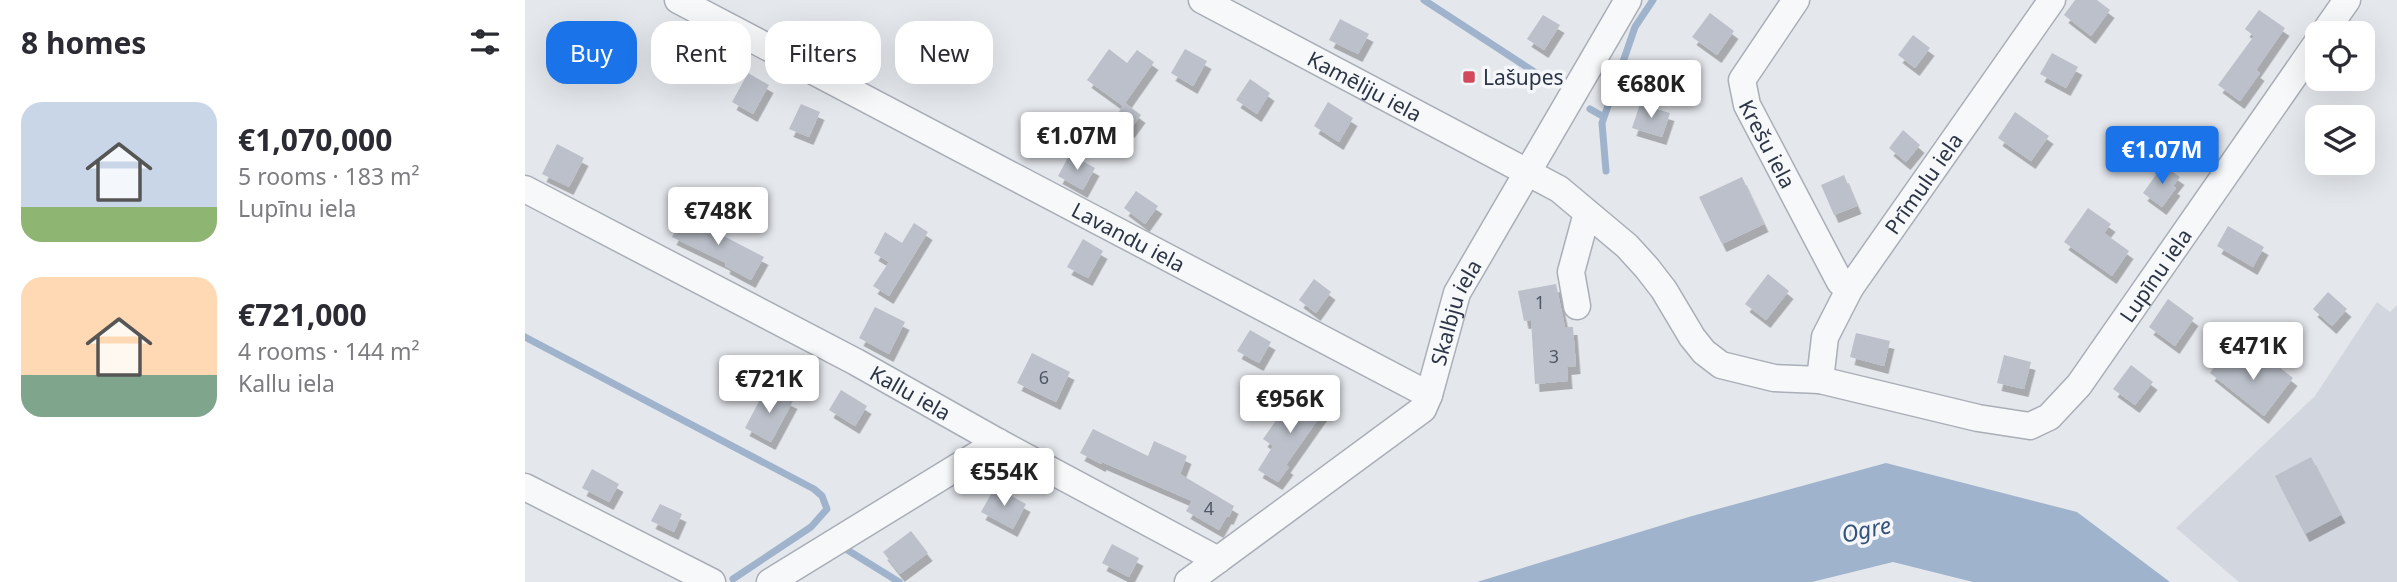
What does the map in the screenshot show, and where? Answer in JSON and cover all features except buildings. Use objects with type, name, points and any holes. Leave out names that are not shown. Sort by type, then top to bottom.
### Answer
[{"type":"street","name":"Lavandu iela","points":[[678,0],[1429,395]]},
{"type":"street","name":"Kamēliju iela","points":[[1202,0],[1559,189],[1627,246],[1664,290],[1692,337],[1721,365],[1774,378],[1820,380],[1978,418],[2029,426]]},
{"type":"street","name":"Skalbju iela","points":[[1188,582],[1423,410],[1457,293],[1628,0]]},
{"type":"street","name":"Krešu iela","points":[[1796,0],[1742,80],[1747,105],[1840,282],[1850,288]]},
{"type":"street","name":"Prīmulu iela","points":[[1820,380],[1825,337],[1850,288],[2052,0]]},
{"type":"street","points":[[2332,21],[2347,0]]},
{"type":"street","name":"Lupīnu iela","points":[[2029,426],[2049,417],[2079,385],[2305,60]]},
{"type":"street","name":"Kallu iela","points":[[525,189],[856,362],[1218,560]]},
{"type":"street","points":[[1577,306],[1571,272],[1587,213]]},
{"type":"street","points":[[770,582],[998,442]]},
{"type":"street","points":[[525,487],[712,582]]},
{"type":"shaded area","points":[[2377,302],[2390,312],[2397,305],[2397,582],[2239,582],[2176,528],[2315,396]]},
{"type":"water","name":"Ogre","points":[[1886,463],[2077,512],[2170,582],[1973,582],[1893,562],[1812,582],[1477,582],[1692,516]]},
{"type":"waterway","points":[[1424,0],[1539,75]]},
{"type":"waterway","points":[[1606,171],[1602,123],[1635,27],[1653,0]]},
{"type":"waterway","points":[[1590,109],[1604,117]]},
{"type":"waterway","points":[[525,337],[814,489],[822,496],[827,509],[811,527],[733,579]]},
{"type":"waterway","points":[[841,546],[899,582]]},
{"type":"place","name":"Lašupes","points":[[1469,77]]}]
